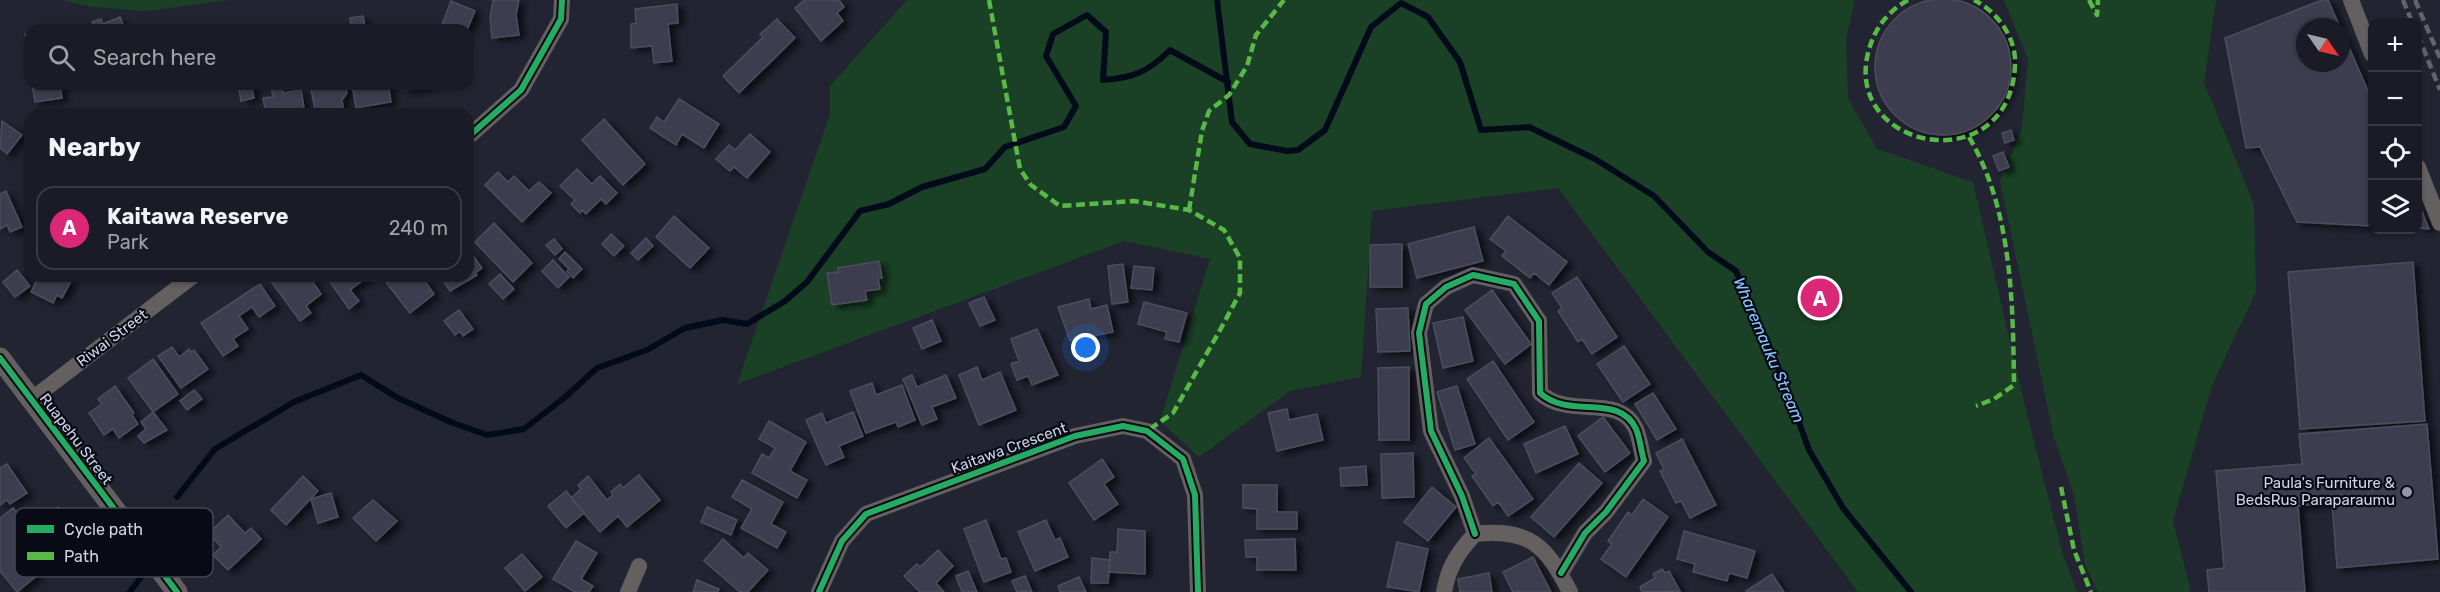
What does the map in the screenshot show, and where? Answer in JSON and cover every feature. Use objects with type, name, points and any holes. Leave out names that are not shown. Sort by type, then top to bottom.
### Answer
[{"type":"street","points":[[474,132],[521,90],[561,19],[562,0]]},
{"type":"street","points":[[2351,0],[2368,42]]},
{"type":"street","points":[[2422,177],[2440,223]]},
{"type":"street","points":[[1474,534],[1462,496],[1431,431],[1419,333],[1426,304],[1446,287],[1473,275],[1514,284],[1539,321],[1540,393],[1549,401],[1570,408],[1598,406],[1620,412],[1636,428],[1644,461],[1606,512],[1585,533],[1561,573]]},
{"type":"street","name":"Riwai Street","points":[[32,399],[185,282]]},
{"type":"street","name":"Ruapehu Street","points":[[0,358],[114,508]]},
{"type":"street","name":"Kaitawa Crescent","points":[[819,592],[842,541],[866,514],[1075,436],[1123,426],[1147,431],[1183,459],[1195,495],[1198,592]]},
{"type":"street","points":[[1444,592],[1447,572],[1460,550],[1474,534],[1496,531],[1521,535],[1542,549],[1561,573],[1570,592]]},
{"type":"street","points":[[628,592],[639,566]]},
{"type":"street","name":"Ruapehu Street","points":[[166,577],[177,592]]},
{"type":"green space","points":[[62,0],[230,0],[146,11],[92,7]]},
{"type":"green space","points":[[907,0],[1855,0],[1846,39],[1848,98],[1877,149],[1973,182],[2023,398],[2063,555],[2077,592],[1858,592],[1558,188],[1372,211],[1361,377],[1290,391],[1199,457],[1160,421],[1210,259],[1124,241],[737,384],[830,114],[830,86]]},
{"type":"green space","points":[[2004,0],[2216,0],[2204,83],[2254,204],[2256,292],[2212,385],[2173,521],[2191,592],[2098,592],[2085,564],[2074,495],[2054,438],[2000,181],[2022,128],[2028,59]]},
{"type":"building","points":[[1943,-1],[1969,4],[1991,19],[2006,41],[2011,67],[2006,93],[1991,115],[1969,130],[1943,135],[1917,130],[1895,115],[1880,93],[1875,67],[1880,41],[1895,19],[1917,4]]},
{"type":"building","points":[[493,0],[519,0],[516,15],[519,35],[492,38],[490,17]]},
{"type":"building","points":[[804,0],[839,0],[844,7],[837,13],[843,21],[821,41],[795,8]]},
{"type":"building","points":[[2322,0],[2328,0],[2336,18],[2296,18],[2296,72],[2350,72],[2350,50],[2368,91],[2368,226],[2297,222],[2260,147],[2246,148],[2225,38]]},
{"type":"building","points":[[451,1],[475,11],[470,24],[442,24]]},
{"type":"building","points":[[677,4],[678,23],[668,24],[672,61],[654,63],[652,46],[631,48],[631,24],[636,23],[635,9]]},
{"type":"building","points":[[363,16],[364,24],[351,24],[350,18]]},
{"type":"building","points":[[120,17],[123,24],[103,24]]},
{"type":"building","points":[[101,19],[103,24],[93,24],[92,22]]},
{"type":"building","points":[[777,19],[795,38],[739,93],[723,76],[763,37],[760,34]]},
{"type":"building","points":[[33,90],[61,90],[62,98],[35,102]]},
{"type":"building","points":[[239,90],[252,90],[254,98],[241,101]]},
{"type":"building","points":[[272,90],[283,90],[283,93],[301,90],[304,108],[265,108],[263,98],[273,97]]},
{"type":"building","points":[[311,90],[347,90],[342,100],[343,108],[315,108]]},
{"type":"building","points":[[353,90],[389,90],[391,102],[356,108]]},
{"type":"building","points":[[679,99],[719,124],[704,148],[682,134],[676,145],[650,128],[657,117],[664,122]]},
{"type":"building","points":[[604,119],[645,164],[623,185],[582,140]]},
{"type":"building","points":[[2,121],[22,135],[7,154],[0,148]]},
{"type":"building","points":[[2011,130],[2014,140],[2005,143],[2002,133]]},
{"type":"building","points":[[750,134],[770,152],[747,178],[734,167],[730,171],[716,159],[729,145],[735,150]]},
{"type":"building","points":[[2003,152],[2009,167],[1999,171],[1993,156]]},
{"type":"building","points":[[577,169],[592,184],[600,176],[617,193],[606,204],[601,199],[586,214],[582,210],[580,213],[571,204],[575,200],[560,186]]},
{"type":"building","points":[[498,172],[508,182],[514,176],[529,191],[539,182],[551,193],[522,222],[485,185]]},
{"type":"building","points":[[6,191],[22,227],[10,232],[7,225],[0,229],[0,194]]},
{"type":"building","points":[[2422,212],[2429,229],[2422,228]]},
{"type":"building","points":[[674,216],[709,248],[690,268],[656,237]]},
{"type":"building","points":[[1508,216],[1567,262],[1549,285],[1534,273],[1530,278],[1502,256],[1506,251],[1490,239]]},
{"type":"building","points":[[494,223],[532,263],[513,282],[475,242]]},
{"type":"building","points":[[1474,227],[1483,261],[1417,278],[1408,244]]},
{"type":"building","points":[[611,234],[624,246],[614,256],[602,244]]},
{"type":"building","points":[[646,238],[653,246],[638,260],[631,253]]},
{"type":"building","points":[[554,239],[562,249],[555,255],[546,245]]},
{"type":"building","points":[[1402,244],[1402,287],[1370,287],[1370,245]]},
{"type":"building","points":[[565,252],[582,269],[573,278],[567,271],[569,269],[559,259]]},
{"type":"building","points":[[474,257],[482,268],[475,273],[477,275],[474,277]]},
{"type":"building","points":[[553,260],[569,277],[558,288],[542,271]]},
{"type":"building","points":[[879,261],[882,278],[878,278],[880,289],[865,291],[867,300],[832,305],[827,273],[838,272],[838,268]]},
{"type":"building","points":[[2413,262],[2425,421],[2300,429],[2288,272]]},
{"type":"building","points":[[1123,264],[1128,302],[1112,304],[1108,266]]},
{"type":"building","points":[[1134,266],[1154,268],[1152,290],[1131,288]]},
{"type":"building","points":[[17,270],[24,282],[30,286],[15,297],[3,282]]},
{"type":"building","points":[[500,274],[514,289],[503,299],[489,284]]},
{"type":"building","points":[[1577,277],[1617,337],[1592,354],[1582,339],[1578,342],[1558,311],[1562,308],[1552,293]]},
{"type":"building","points":[[36,282],[70,282],[62,298],[57,295],[53,303],[31,292]]},
{"type":"building","points":[[271,282],[313,282],[321,294],[306,306],[311,313],[300,321]]},
{"type":"building","points":[[330,282],[361,282],[350,290],[359,301],[349,309]]},
{"type":"building","points":[[386,282],[425,282],[434,294],[410,313]]},
{"type":"building","points":[[444,282],[465,282],[450,291]]},
{"type":"building","points":[[260,284],[275,306],[259,317],[252,307],[239,316],[248,329],[233,339],[238,346],[223,356],[201,323]]},
{"type":"building","points":[[1492,290],[1531,344],[1505,364],[1465,310]]},
{"type":"building","points":[[984,297],[995,320],[980,326],[969,303]]},
{"type":"building","points":[[1089,299],[1091,309],[1107,305],[1113,332],[1070,341],[1058,307]]},
{"type":"building","points":[[1144,302],[1187,313],[1179,342],[1165,339],[1167,332],[1138,324]]},
{"type":"building","points":[[1408,308],[1410,351],[1378,352],[1376,309]]},
{"type":"building","points":[[459,310],[473,329],[463,336],[460,331],[455,335],[444,321]]},
{"type":"building","points":[[1463,317],[1473,361],[1443,368],[1433,323]]},
{"type":"building","points":[[932,320],[941,341],[922,349],[913,328]]},
{"type":"building","points":[[1037,329],[1058,375],[1032,385],[1028,376],[1017,380],[1011,364],[1019,361],[1011,339]]},
{"type":"building","points":[[1624,346],[1650,384],[1623,402],[1597,364]]},
{"type":"building","points":[[172,347],[179,357],[189,349],[191,352],[194,350],[208,369],[181,388],[158,356]]},
{"type":"building","points":[[153,359],[178,394],[153,412],[128,378]]},
{"type":"building","points":[[1493,361],[1534,422],[1508,440],[1467,379]]},
{"type":"building","points":[[977,367],[982,380],[1000,372],[1016,410],[979,425],[959,375]]},
{"type":"building","points":[[1409,367],[1409,440],[1379,440],[1378,368]]},
{"type":"building","points":[[912,375],[917,387],[946,375],[956,398],[932,407],[937,419],[922,425],[903,379]]},
{"type":"building","points":[[872,383],[876,395],[902,385],[915,420],[898,427],[896,422],[866,433],[850,391]]},
{"type":"building","points":[[115,386],[134,413],[132,415],[138,424],[119,438],[113,429],[104,435],[89,413],[102,404],[98,399]]},
{"type":"building","points":[[1457,386],[1475,444],[1455,450],[1437,392]]},
{"type":"building","points":[[194,390],[202,399],[187,410],[180,401]]},
{"type":"building","points":[[1653,393],[1676,429],[1657,440],[1635,404]]},
{"type":"building","points":[[1287,409],[1289,420],[1317,414],[1323,440],[1277,451],[1268,413]]},
{"type":"building","points":[[153,412],[167,430],[144,443],[138,436],[146,429],[141,422]]},
{"type":"building","points":[[853,412],[863,436],[839,446],[844,457],[826,465],[806,420],[822,413],[826,423]]},
{"type":"building","points":[[1603,417],[1630,453],[1605,472],[1578,436]]},
{"type":"building","points":[[769,421],[806,442],[790,471],[807,480],[797,498],[752,473],[762,454],[769,458],[775,448],[759,439]]},
{"type":"building","points":[[2427,424],[2438,559],[2337,568],[2332,503],[2298,506],[2305,592],[2209,592],[2207,570],[2224,568],[2216,471],[2302,464],[2299,434]]},
{"type":"building","points":[[1565,426],[1578,454],[1536,473],[1524,444]]},
{"type":"building","points":[[1489,438],[1533,499],[1508,516],[1498,502],[1493,506],[1472,476],[1476,474],[1464,458]]},
{"type":"building","points":[[1682,439],[1716,505],[1690,518],[1681,501],[1676,503],[1660,471],[1664,469],[1656,453]]},
{"type":"building","points":[[1413,453],[1414,497],[1382,498],[1381,454]]},
{"type":"building","points":[[1102,459],[1114,477],[1104,484],[1118,504],[1094,520],[1069,483]]},
{"type":"building","points":[[1579,463],[1602,483],[1554,537],[1531,517]]},
{"type":"building","points":[[7,464],[27,493],[10,504],[7,500],[0,505],[0,468]]},
{"type":"building","points":[[1366,466],[1367,485],[1341,486],[1340,468]]},
{"type":"building","points":[[639,475],[660,500],[627,527],[618,516],[600,532],[571,498],[581,489],[578,485],[588,476],[607,500],[613,495],[611,492],[620,484],[623,488]]},
{"type":"building","points":[[303,476],[318,491],[286,525],[271,510]]},
{"type":"building","points":[[742,480],[783,502],[771,524],[786,532],[777,548],[741,528],[752,509],[732,497]]},
{"type":"building","points":[[1243,485],[1277,485],[1277,512],[1297,512],[1297,529],[1257,529],[1257,509],[1243,508]]},
{"type":"building","points":[[1432,487],[1456,507],[1428,541],[1404,522]]},
{"type":"building","points":[[566,491],[584,513],[566,528],[548,506]]},
{"type":"building","points":[[331,493],[338,517],[318,523],[311,499]]},
{"type":"building","points":[[1643,499],[1668,517],[1626,577],[1601,559],[1612,544],[1608,541],[1628,512],[1632,515]]},
{"type":"building","points":[[373,500],[397,521],[376,541],[353,518]]},
{"type":"building","points":[[707,507],[737,520],[731,535],[701,522]]},
{"type":"building","points":[[13,508],[15,511],[15,577],[36,577],[17,592],[0,571],[0,518]]},
{"type":"building","points":[[228,515],[245,533],[251,528],[261,539],[228,570],[213,555],[221,547],[213,538],[213,529]]},
{"type":"building","points":[[986,520],[1001,559],[1006,558],[1011,572],[984,582],[964,529]]},
{"type":"building","points":[[1046,520],[1055,540],[1060,538],[1068,557],[1035,571],[1018,532]]},
{"type":"building","points":[[1118,529],[1145,531],[1145,574],[1109,572],[1110,552],[1117,552]]},
{"type":"building","points":[[1684,531],[1755,551],[1747,578],[1729,573],[1727,581],[1693,572],[1695,564],[1677,559]]},
{"type":"building","points":[[723,539],[744,558],[748,553],[768,570],[748,592],[740,592],[704,561]]},
{"type":"building","points":[[1295,539],[1296,570],[1257,570],[1257,557],[1246,557],[1245,540]]},
{"type":"building","points":[[576,541],[597,553],[581,579],[593,586],[589,592],[575,592],[553,579]]},
{"type":"building","points":[[1397,542],[1428,549],[1419,592],[1387,587]]},
{"type":"building","points":[[938,550],[953,566],[936,583],[944,592],[920,592],[904,576],[917,564],[920,567]]},
{"type":"building","points":[[522,554],[542,577],[525,591],[505,568]]},
{"type":"building","points":[[1533,557],[1551,592],[1513,592],[1503,572]]},
{"type":"building","points":[[1092,558],[1110,560],[1108,583],[1091,583]]},
{"type":"building","points":[[1662,569],[1665,573],[1669,571],[1680,591],[1642,592],[1640,587],[1655,578],[1653,574]]},
{"type":"building","points":[[968,571],[977,592],[962,592],[956,576]]},
{"type":"building","points":[[1489,573],[1492,592],[1460,592],[1458,579]]},
{"type":"building","points":[[1772,574],[1784,592],[1746,591]]},
{"type":"building","points":[[1025,576],[1032,592],[1017,592],[1012,581]]},
{"type":"building","points":[[1079,577],[1086,592],[1060,592],[1058,586]]},
{"type":"building","points":[[697,580],[719,589],[718,592],[693,592]]},
{"type":"waterway","name":"Wharemauku Stream","points":[[1217,0],[1232,122],[1250,144],[1287,151],[1298,150],[1325,130],[1371,27],[1401,3],[1428,17],[1460,62],[1481,130],[1529,127],[1595,159],[1654,196],[1708,252],[1736,271],[1783,378],[1809,450],[1843,508],[1911,592]]},
{"type":"waterway","points":[[177,497],[215,449],[294,402],[361,375],[398,398],[453,423],[487,435],[524,429],[564,398],[597,368],[647,350],[685,328],[723,320],[747,324],[785,301],[807,282],[860,211],[889,204],[922,187],[985,169],[1005,147],[1064,127],[1076,106],[1046,56],[1053,34],[1087,15],[1106,32],[1103,80],[1123,78],[1147,69],[1170,50],[1228,82]]},
{"type":"waterway","points":[[130,592],[141,577]]},
{"type":"railway","points":[[2403,0],[2410,18]]},
{"type":"railway","points":[[2415,0],[2440,58]]},
{"type":"railway","points":[[2422,45],[2440,90]]},
{"type":"marked path","points":[[989,0],[1020,169],[1031,185],[1060,206],[1134,201],[1189,210],[1224,230],[1240,258],[1240,293],[1173,413],[1147,431]]},
{"type":"marked path","points":[[1189,210],[1202,131],[1209,111],[1229,95],[1247,66],[1256,35],[1284,0]]},
{"type":"marked path","points":[[1908,0],[1882,22],[1874,36],[1868,53],[1867,86],[1880,113],[1902,131],[1930,139],[1960,138],[1986,126],[2006,102],[2015,66],[2013,46],[1998,19],[1974,0]]},
{"type":"marked path","points":[[2089,0],[2097,15],[2098,0]]},
{"type":"marked path","points":[[1969,137],[1983,165],[2002,226],[2011,289],[2014,354],[2014,385],[1994,399],[1976,406]]},
{"type":"marked path","points":[[2061,487],[2074,550],[2091,592]]},
{"type":"cycle path","points":[[474,132],[521,90],[561,19],[562,0]]},
{"type":"cycle path","points":[[1475,534],[1462,496],[1431,431],[1419,333],[1426,304],[1446,287],[1473,275],[1514,284],[1539,321],[1540,393],[1552,401],[1565,405],[1606,408],[1618,412],[1628,418],[1639,436],[1644,461],[1606,512],[1585,533],[1561,573]]},
{"type":"cycle path","points":[[0,358],[113,508]]},
{"type":"cycle path","points":[[819,592],[842,541],[866,514],[1075,436],[1123,426],[1147,431],[1183,459],[1195,495],[1198,592]]},
{"type":"cycle path","points":[[166,577],[177,592]]},
{"type":"place","name":"Kaitawa Reserve","points":[[1820,298]]},
{"type":"place","name":"Paula's Furniture & BedsRus Paraparaumu","points":[[2407,492]]}]
